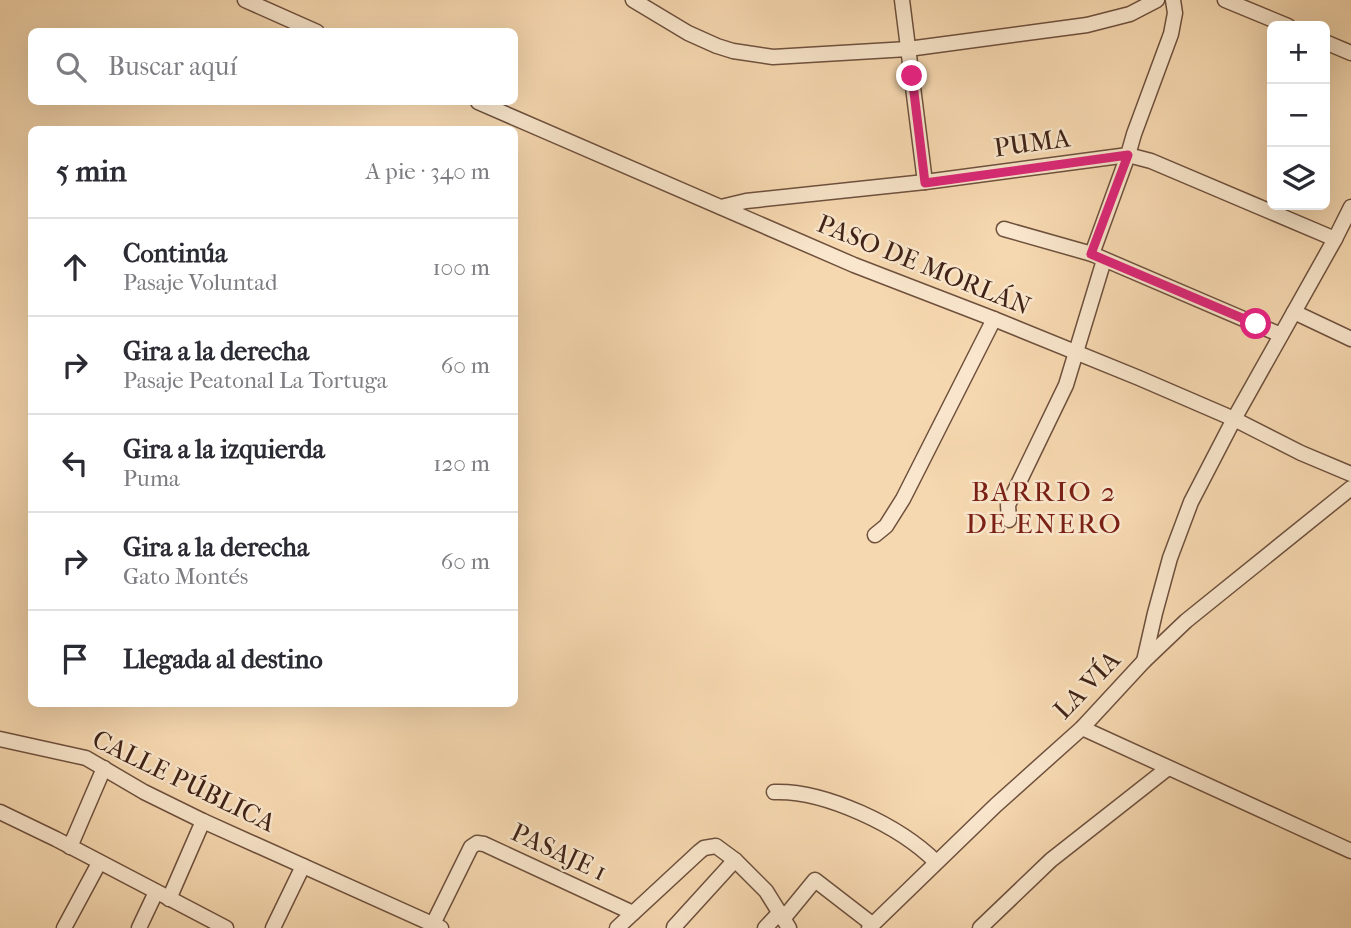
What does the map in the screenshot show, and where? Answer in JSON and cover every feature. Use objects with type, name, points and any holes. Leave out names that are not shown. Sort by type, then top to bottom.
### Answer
[{"type":"street","points":[[245,0],[308,28]]},
{"type":"street","points":[[633,0],[701,39],[733,51],[785,57],[908,49],[1087,25],[1130,14],[1157,0]]},
{"type":"street","points":[[902,0],[925,183]]},
{"type":"street","points":[[1009,520],[1008,505],[1072,370],[1098,257],[1134,134],[1175,23],[1173,0]]},
{"type":"street","points":[[1225,0],[1276,21]]},
{"type":"street","points":[[1330,44],[1351,53]]},
{"type":"street","name":"PASO DE MORLÁN","points":[[485,105],[854,265],[994,319],[1234,419],[1301,453],[1351,474]]},
{"type":"street","name":"PUMA","points":[[721,207],[746,201],[925,183],[1128,155],[1151,161],[1335,239]]},
{"type":"street","points":[[1144,661],[1158,602],[1191,502],[1351,207]]},
{"type":"street","points":[[1004,229],[1098,257],[1281,335]]},
{"type":"street","points":[[1294,312],[1351,339]]},
{"type":"street","points":[[875,535],[886,526],[903,499],[994,319]]},
{"type":"street","name":"LA VÍA","points":[[870,926],[996,805],[1082,728],[1144,661],[1186,621],[1351,488]]},
{"type":"street","points":[[1082,728],[1351,851]]},
{"type":"street","name":"CALLE PÚBLICA","points":[[0,739],[86,758],[144,792],[203,821],[435,927]]},
{"type":"street","points":[[70,847],[104,768]]},
{"type":"street","points":[[980,928],[1051,860],[1168,768]]},
{"type":"street","points":[[774,792],[788,791],[848,808],[892,829],[936,862]]},
{"type":"street","points":[[0,812],[226,928]]},
{"type":"street","points":[[139,928],[162,895],[203,821]]},
{"type":"street","name":"PASAJE 1","points":[[435,927],[471,847],[480,843],[633,913]]},
{"type":"street","points":[[617,928],[699,852],[709,846],[716,846],[735,860],[766,891],[784,920]]},
{"type":"street","points":[[674,927],[735,860]]},
{"type":"street","points":[[64,928],[99,863]]},
{"type":"street","points":[[273,928],[303,866]]},
{"type":"street","points":[[765,928],[784,920],[815,880],[870,926]]},
{"type":"district","name":"BARRIO 2 DE ENERO","points":[[1044,507]]},
{"type":"route","points":[[912,76],[925,183],[1128,155],[1091,254],[1256,324]]}]
